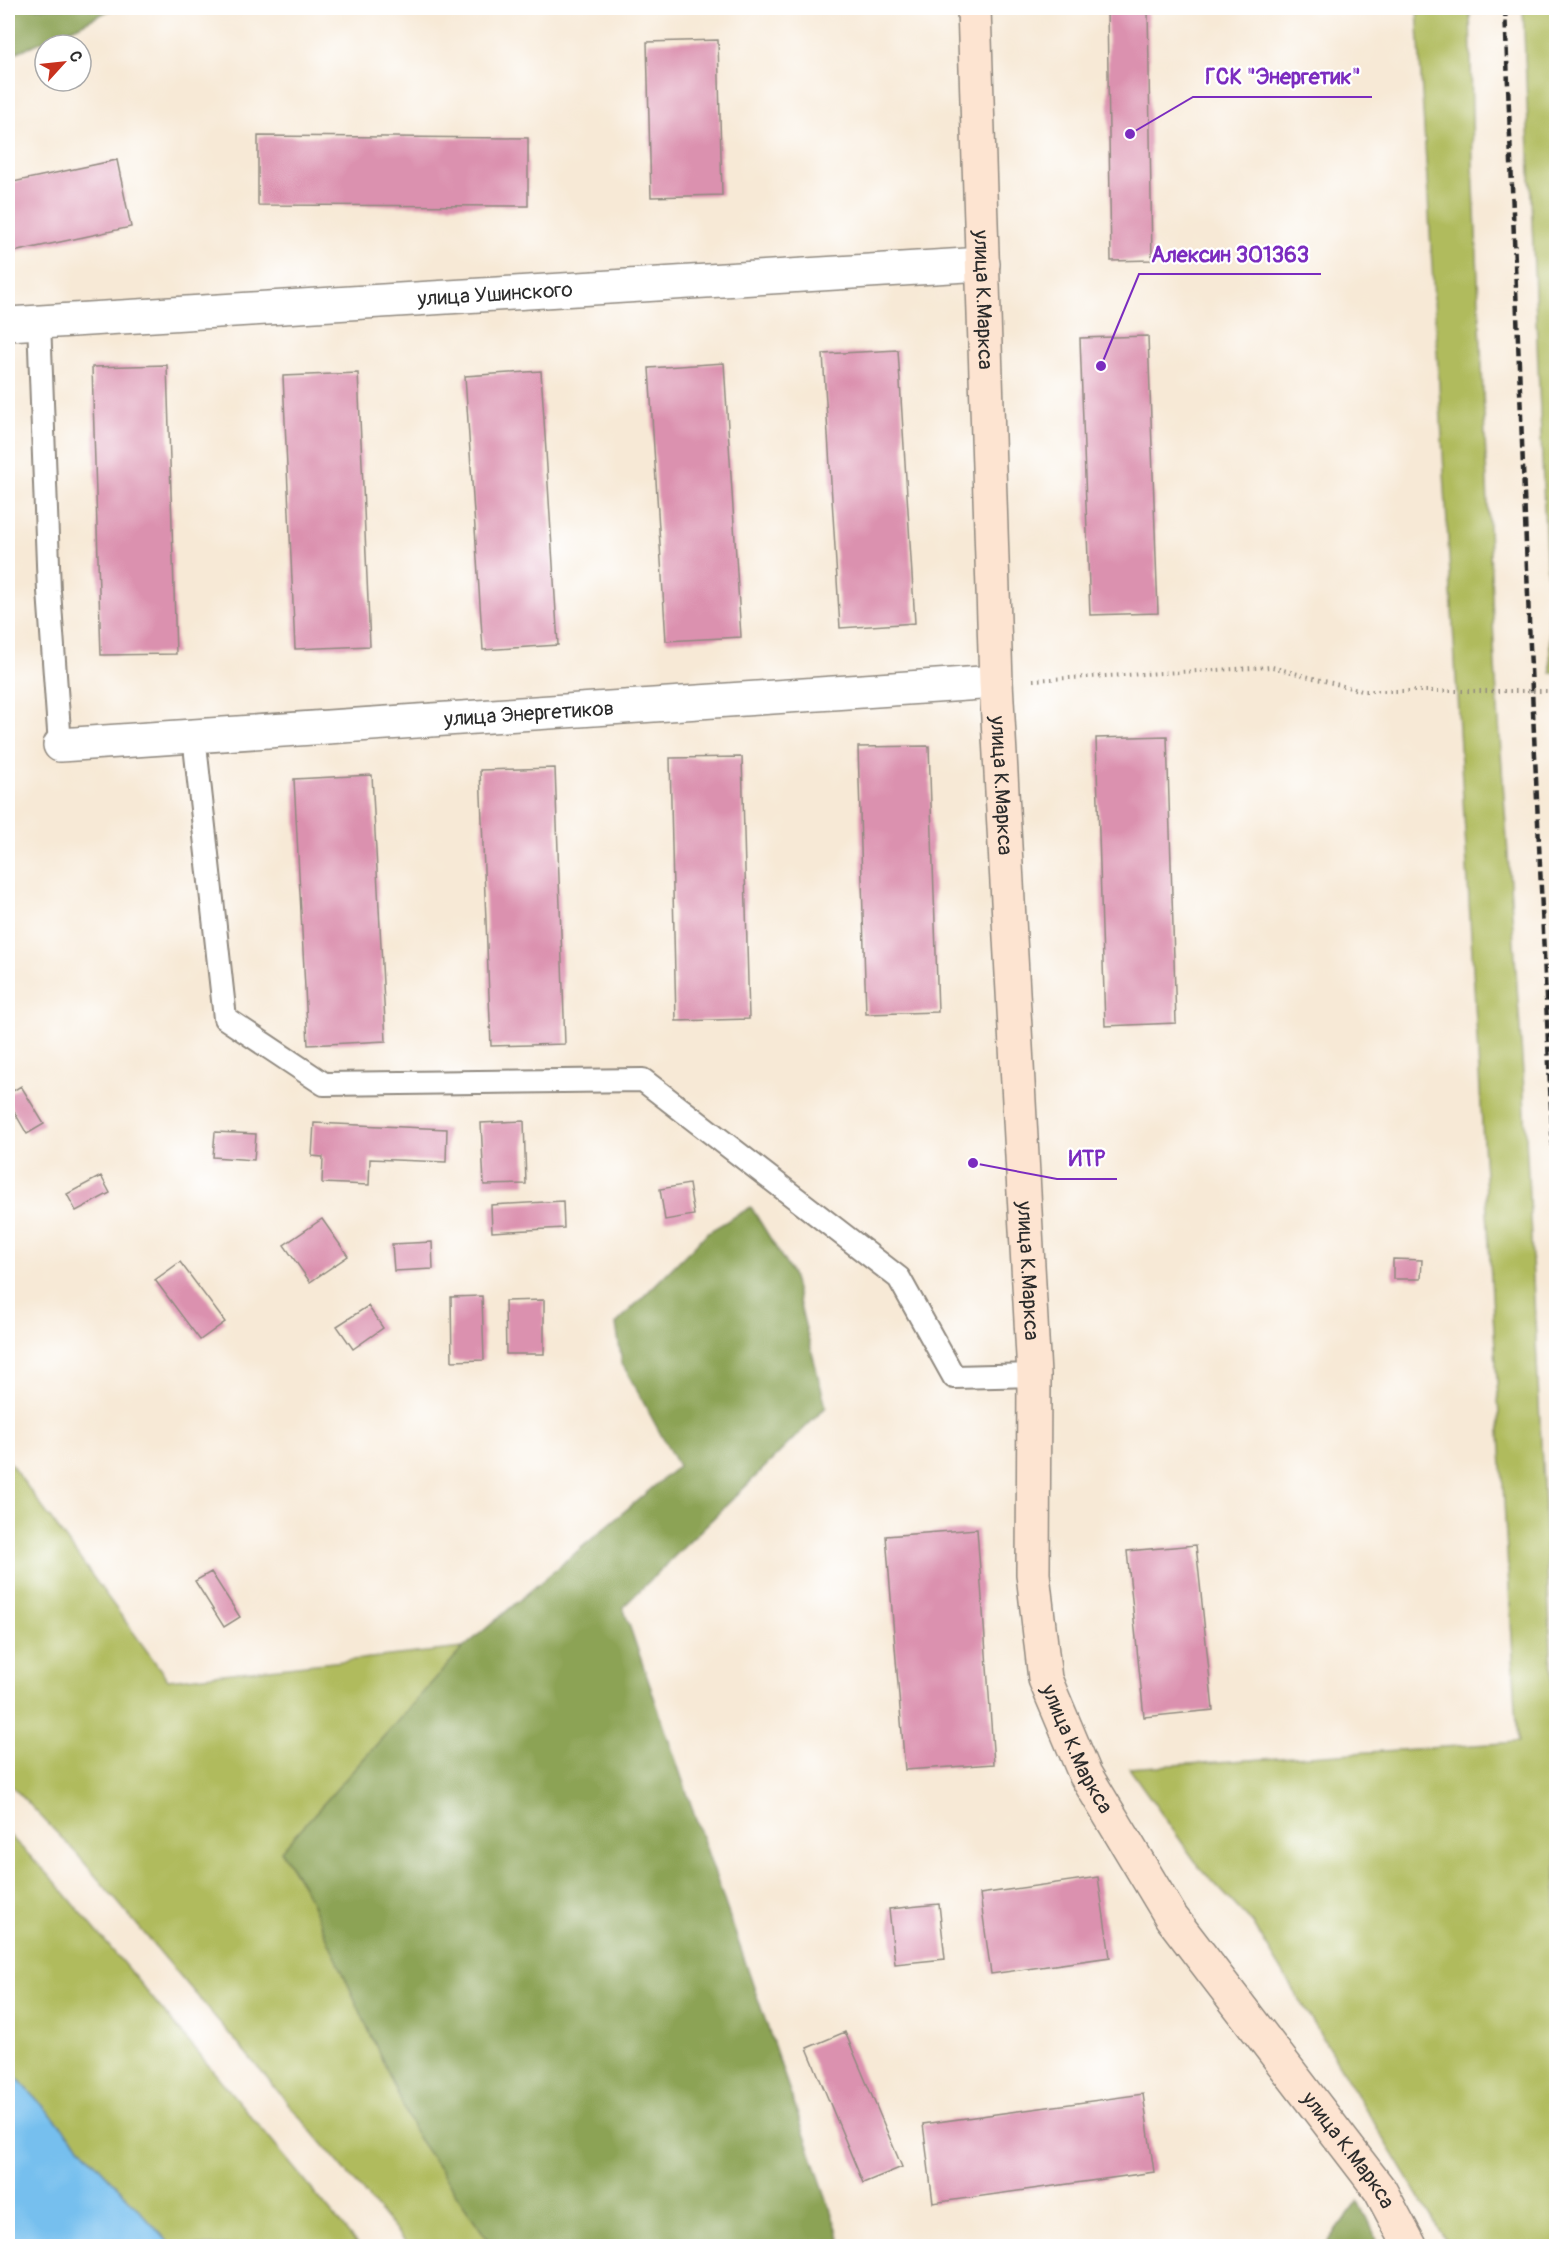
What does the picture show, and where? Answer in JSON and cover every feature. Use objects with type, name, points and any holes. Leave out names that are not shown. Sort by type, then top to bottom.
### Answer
[{"type":"main road","name":"улица К.Маркса","points":[[974,8],[996,682],[1034,1375],[1033,1574],[1046,1679],[1085,1774],[1171,1917],[1380,2190],[1410,2247]]},
{"type":"street","name":"улица Ушинского","points":[[23,323],[983,264]]},
{"type":"street","name":"улица Энергетиков","points":[[60,745],[996,682]]},
{"type":"lane","points":[[23,323],[49,591],[60,745]]},
{"type":"lane","points":[[194,736],[225,1018],[324,1084],[644,1080],[899,1278],[954,1377],[1034,1375]]},
{"type":"path","points":[[996,682],[1272,667],[1362,691],[1557,691]]},
{"type":"green space","points":[[8,8],[114,8],[62,33],[33,33],[33,45],[8,56]]},
{"type":"green space","points":[[1417,8],[1470,8],[1473,164],[1495,665],[1523,1073],[1556,1752],[1556,2246],[1449,2246],[1254,1925],[1200,1868],[1129,1768],[1518,1742]]},
{"type":"green space","points":[[1523,8],[1556,8],[1556,673],[1551,673]]},
{"type":"green space","points":[[751,1207],[792,1274],[826,1407],[623,1607],[843,2246],[492,2246],[417,2137],[305,1889],[281,1851],[463,1648],[678,1466],[622,1363],[616,1324],[708,1232]]},
{"type":"green space","points":[[8,1460],[168,1680],[463,1648],[281,1851],[305,1889],[417,2137],[492,2246],[409,2246],[77,1854],[8,1782]]},
{"type":"green space","points":[[8,1834],[53,1879],[359,2246],[172,2246],[8,2068]]},
{"type":"green space","points":[[1358,2201],[1379,2246],[1324,2246]]},
{"type":"water","points":[[8,2068],[172,2246],[8,2246]]},
{"type":"building","points":[[1107,8],[1148,8],[1152,260],[1111,261]]},
{"type":"building","points":[[718,40],[722,195],[651,197],[647,42]]},
{"type":"building","points":[[258,136],[528,138],[528,206],[258,205]]},
{"type":"building","points":[[117,160],[131,227],[8,253],[8,183]]},
{"type":"building","points":[[1148,336],[1158,613],[1090,615],[1080,338]]},
{"type":"building","points":[[898,350],[915,623],[840,628],[823,354]]},
{"type":"building","points":[[724,363],[741,637],[666,641],[649,368]]},
{"type":"building","points":[[167,365],[176,654],[101,655],[92,367]]},
{"type":"building","points":[[541,371],[558,645],[483,650],[465,376]]},
{"type":"building","points":[[358,373],[370,646],[295,649],[283,376]]},
{"type":"building","points":[[1167,736],[1176,1023],[1105,1026],[1096,738]]},
{"type":"building","points":[[929,746],[938,1012],[866,1014],[858,747]]},
{"type":"building","points":[[742,757],[749,1019],[676,1021],[670,758]]},
{"type":"building","points":[[555,768],[565,1044],[491,1046],[480,770]]},
{"type":"building","points":[[372,775],[386,1041],[308,1045],[294,779]]},
{"type":"building","points":[[21,1086],[44,1124],[27,1134],[8,1101],[8,1094]]},
{"type":"building","points":[[524,1121],[526,1184],[484,1185],[481,1123]]},
{"type":"building","points":[[314,1123],[447,1129],[446,1162],[370,1159],[369,1185],[322,1183],[323,1157],[312,1156]]},
{"type":"building","points":[[215,1132],[256,1134],[254,1160],[213,1157]]},
{"type":"building","points":[[101,1176],[110,1193],[76,1211],[67,1194]]},
{"type":"building","points":[[689,1184],[694,1215],[665,1220],[660,1189]]},
{"type":"building","points":[[563,1201],[564,1228],[492,1232],[491,1205]]},
{"type":"building","points":[[322,1219],[348,1256],[310,1282],[284,1245]]},
{"type":"building","points":[[432,1242],[433,1269],[394,1271],[392,1244]]},
{"type":"building","points":[[1393,1259],[1422,1260],[1421,1279],[1393,1279]]},
{"type":"building","points":[[180,1262],[225,1322],[200,1340],[155,1280]]},
{"type":"building","points":[[482,1296],[484,1360],[452,1361],[451,1297]]},
{"type":"building","points":[[544,1300],[544,1354],[506,1354],[505,1301]]},
{"type":"building","points":[[368,1306],[383,1328],[353,1349],[337,1326]]},
{"type":"building","points":[[977,1529],[994,1764],[905,1770],[886,1536]]},
{"type":"building","points":[[1196,1545],[1213,1710],[1144,1717],[1127,1551]]},
{"type":"building","points":[[211,1572],[240,1617],[224,1627],[195,1581]]},
{"type":"building","points":[[1098,1877],[1110,1957],[991,1974],[980,1894]]},
{"type":"building","points":[[939,1904],[945,1959],[895,1964],[889,1909]]},
{"type":"building","points":[[845,2032],[902,2167],[863,2183],[807,2048]]},
{"type":"building","points":[[1143,2094],[1154,2172],[933,2203],[923,2124]]},
{"type":"railway","points":[[1505,8],[1530,646],[1556,1218]]},
{"type":"place","name":"ГСК \"Энергетик\"","points":[[1130,134]]},
{"type":"place","name":"Алексин 301363","points":[[1101,366]]},
{"type":"place","name":"ИТР","points":[[973,1163]]}]
